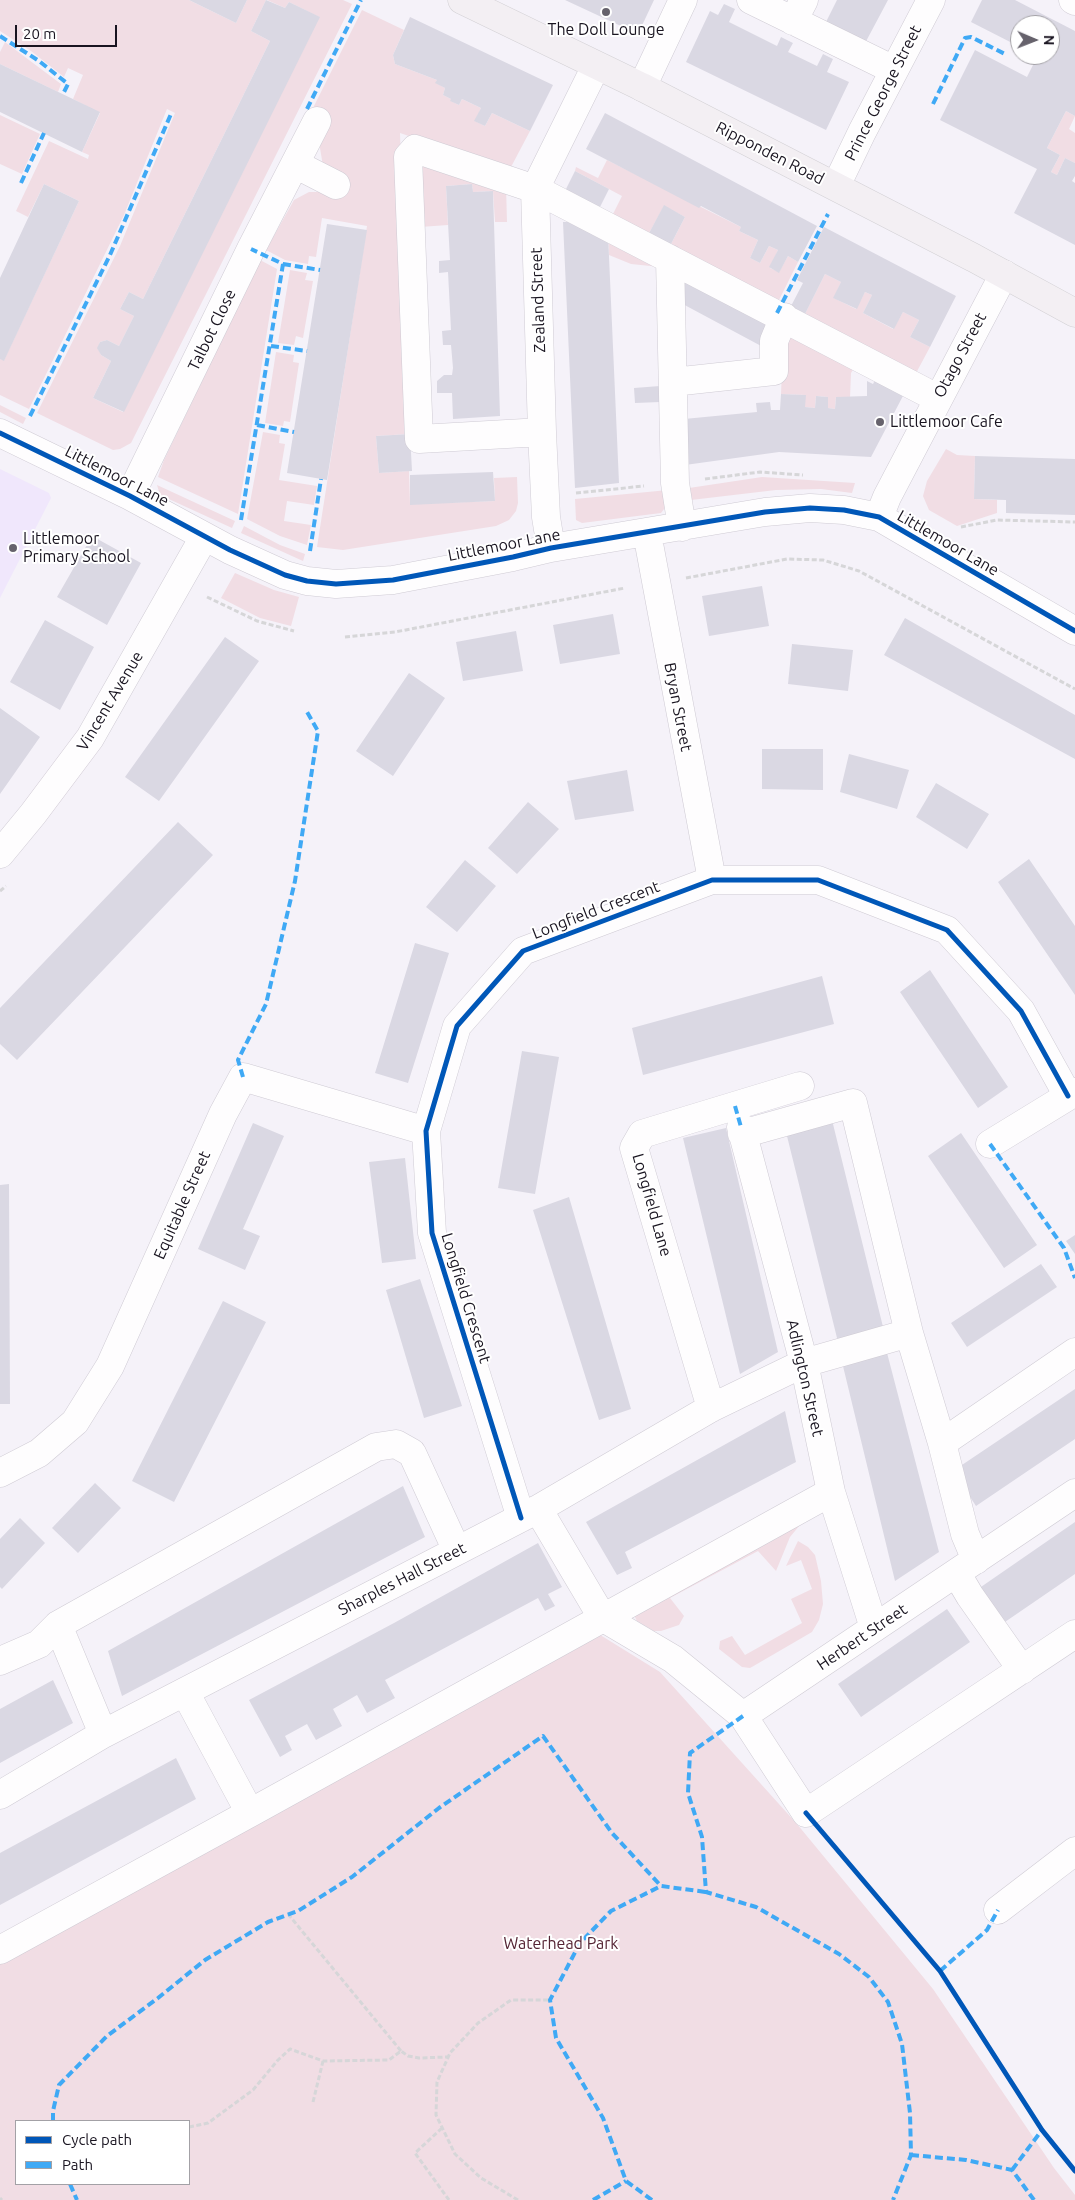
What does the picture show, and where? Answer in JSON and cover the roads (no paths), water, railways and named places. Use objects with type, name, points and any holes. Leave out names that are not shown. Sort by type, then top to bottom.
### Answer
[{"type":"main road","name":"Ripponden Road","points":[[462,0],[642,87],[836,186],[1075,313]]},
{"type":"street","points":[[642,87],[683,0]]},
{"type":"street","points":[[751,0],[799,10],[894,70]]},
{"type":"street","name":"Prince George Street","points":[[836,186],[931,0]]},
{"type":"street","name":"Zealand Street","points":[[551,548],[546,517],[542,432],[535,189],[596,66]]},
{"type":"street","name":"Talbot Close","points":[[130,496],[317,121]]},
{"type":"street","points":[[542,432],[419,439],[408,157],[416,149],[535,189],[937,398]]},
{"type":"street","points":[[295,164],[336,185]]},
{"type":"street","points":[[670,259],[675,483],[682,527]]},
{"type":"street","name":"Otago Street","points":[[879,517],[887,497],[937,398],[1004,274]]},
{"type":"street","points":[[672,382],[774,371],[774,342],[784,317]]},
{"type":"street","name":"Littlemoor Lane","points":[[0,433],[130,496],[204,537],[285,575],[307,581],[336,584],[393,580],[551,548],[765,512],[810,508],[844,510],[879,517],[1075,630]]},
{"type":"street","name":"Bryan Street","points":[[647,533],[712,880]]},
{"type":"street","name":"Vincent Avenue","points":[[0,854],[33,814],[90,738],[204,537]]},
{"type":"street","name":"Longfield Crescent","points":[[602,1617],[529,1513],[432,1233],[426,1131],[457,1026],[524,951],[712,880],[818,880],[947,930],[1021,1011],[1072,1094],[990,1144]]},
{"type":"street","name":"Equitable Street","points":[[0,1473],[39,1453],[75,1422],[110,1366],[223,1114],[243,1077],[426,1131]]},
{"type":"street","name":"Longfield Lane","points":[[711,1408],[634,1148],[642,1134],[800,1086]]},
{"type":"street","name":"Adlington Street","points":[[874,1628],[831,1492],[804,1363],[742,1130],[853,1104],[908,1333]]},
{"type":"street","points":[[908,1333],[942,1443],[965,1534],[970,1596],[1022,1670]]},
{"type":"street","name":"Sharples Hall Street","points":[[0,1795],[103,1734],[529,1513],[711,1408],[804,1363],[908,1333]]},
{"type":"street","points":[[942,1443],[1075,1352]]},
{"type":"street","points":[[0,1661],[39,1644],[58,1626],[376,1447],[396,1444],[412,1454],[457,1551]]},
{"type":"street","points":[[0,1950],[831,1492]]},
{"type":"street","name":"Herbert Street","points":[[744,1716],[1075,1493]]},
{"type":"street","points":[[602,1617],[673,1659],[744,1716],[806,1813],[1075,1634]]},
{"type":"street","points":[[58,1626],[103,1734]]},
{"type":"street","points":[[185,1692],[250,1813]]},
{"type":"street","points":[[998,1910],[1075,1852]]},
{"type":"place","name":"The Doll Lounge","points":[[606,12]]},
{"type":"place","name":"Littlemoor Cafe","points":[[880,422]]},
{"type":"place","name":"Littlemoor Primary School","points":[[13,548]]},
{"type":"park label","name":"Waterhead Park","points":[[561,1944]]}]
